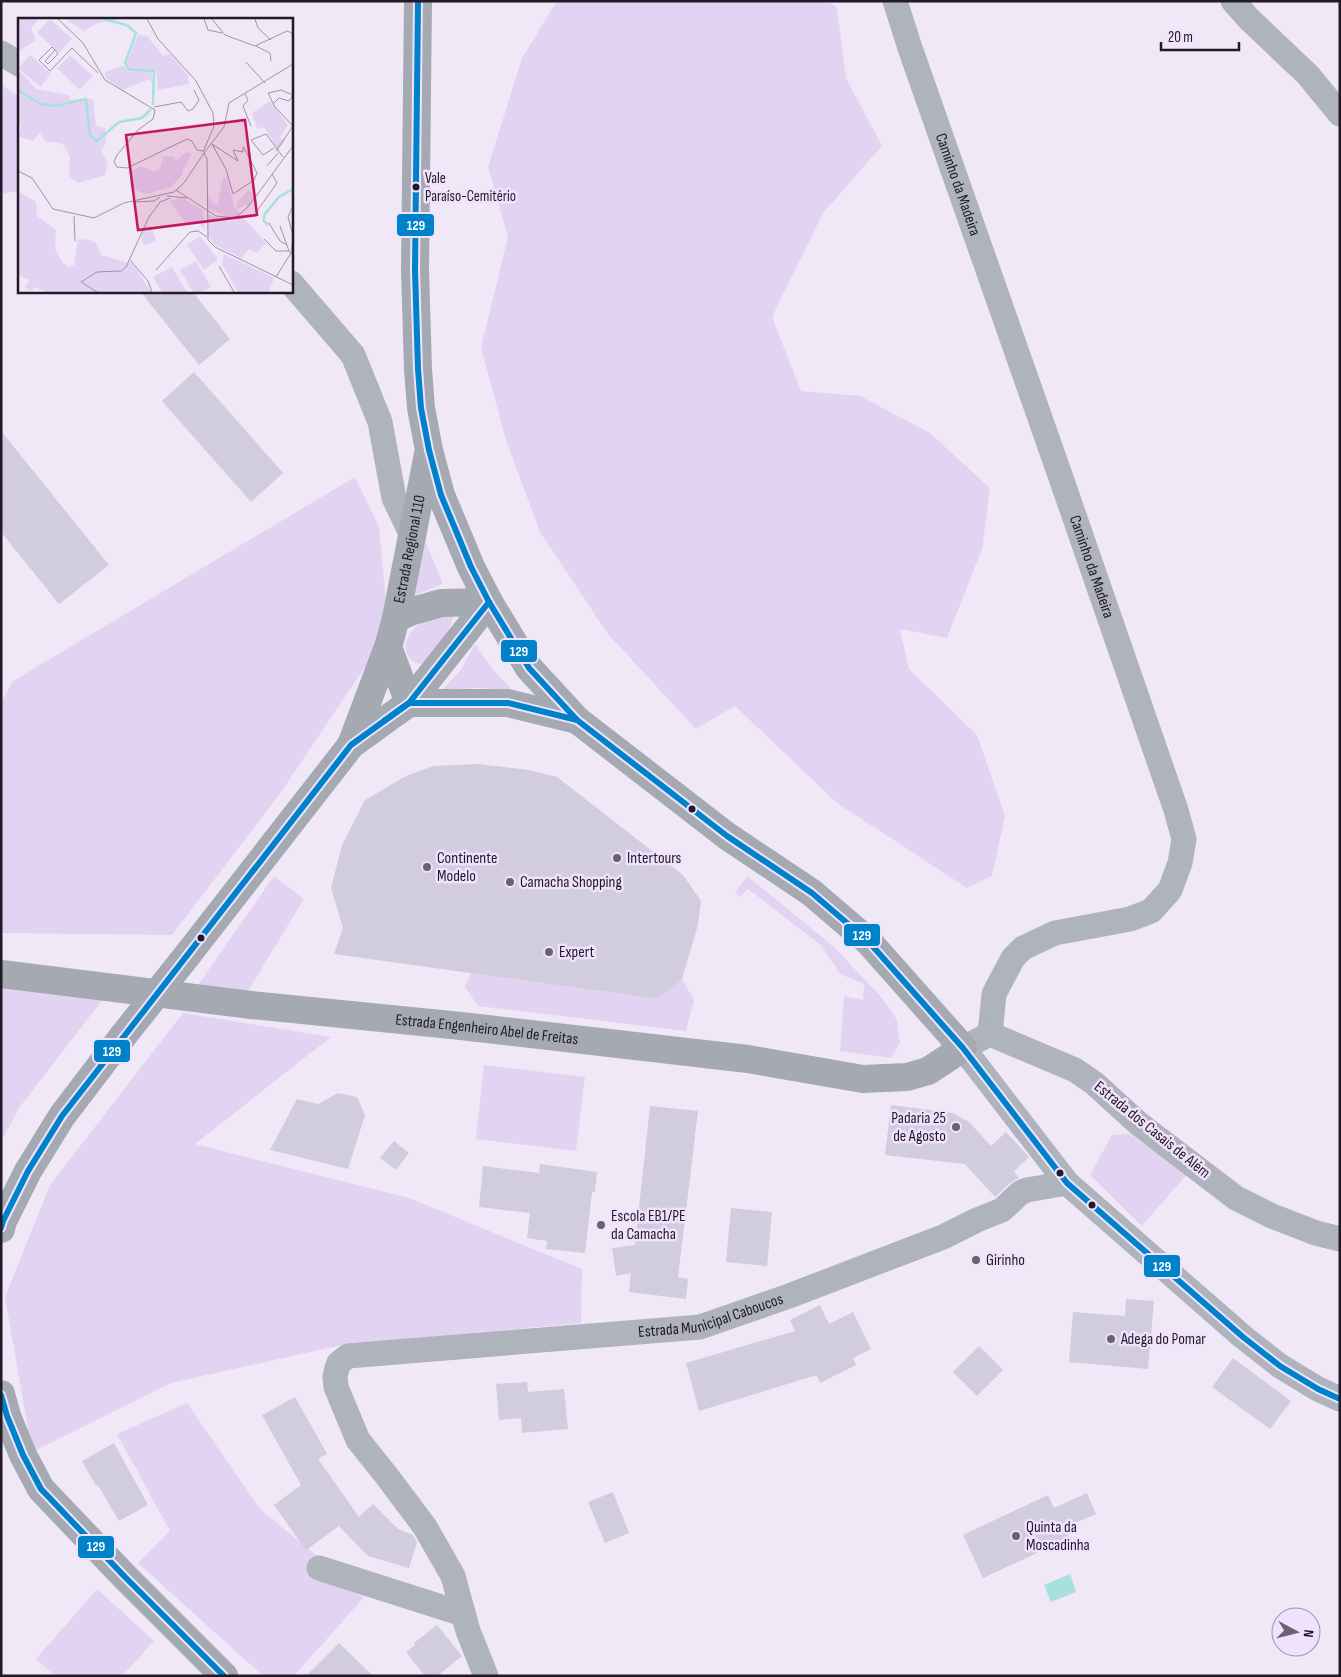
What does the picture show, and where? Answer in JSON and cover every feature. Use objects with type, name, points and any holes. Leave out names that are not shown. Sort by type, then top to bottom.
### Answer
[{"type":"main road","points":[[418,1],[415,270],[421,408],[429,450],[441,495],[488,602],[529,668],[577,720],[727,836],[812,893],[868,941],[963,1048]]},
{"type":"main road","name":"Estrada Regional 110","points":[[351,745],[388,647],[396,618],[429,450]]},
{"type":"main road","name":"Estrada Regional 110","points":[[396,618],[440,603],[488,602]]},
{"type":"main road","name":"Estrada Regional 110","points":[[1,1229],[3,1221],[28,1171],[62,1116],[123,1036],[351,745],[409,703],[488,602]]},
{"type":"main road","points":[[388,647],[409,703],[508,703],[577,720]]},
{"type":"main road","name":"Estrada Engenheiro Abel de Freitas","points":[[1,974],[251,1005],[461,1026],[748,1059],[863,1079],[907,1077],[928,1071],[963,1048]]},
{"type":"main road","points":[[1,1394],[22,1455],[41,1489],[125,1577],[224,1676]]},
{"type":"street","name":"Caminho da Madeira","points":[[895,1],[1176,810],[1184,839],[1180,863],[1170,890],[1151,911],[1130,919],[1055,933],[1023,948],[1013,958],[994,994],[990,1034]]},
{"type":"street","points":[[1233,1],[1249,19],[1308,75],[1340,114]]},
{"type":"street","points":[[1,53],[18,63]]},
{"type":"street","points":[[292,284],[352,355],[380,422],[394,498],[413,538]]},
{"type":"street","points":[[990,1034],[963,1048],[1067,1183],[1243,1337],[1280,1366],[1318,1389],[1340,1399]]},
{"type":"street","name":"Estrada dos Casais de Além","points":[[990,1034],[1075,1070],[1088,1078],[1139,1124],[1236,1198],[1272,1216],[1316,1233],[1340,1239]]},
{"type":"street","name":"Estrada Municipal Caboucos","points":[[463,1614],[454,1576],[425,1527],[358,1440],[336,1387],[335,1377],[337,1368],[339,1363],[348,1356],[700,1327],[789,1296],[943,1237],[1002,1210],[1020,1193],[1027,1190],[1067,1183]]},
{"type":"street","points":[[319,1568],[463,1614],[486,1676]]},
{"type":"shaded area","points":[[557,1],[828,1],[837,8],[846,78],[882,146],[823,213],[772,317],[801,391],[860,396],[930,433],[990,488],[982,549],[947,638],[900,629],[909,669],[977,735],[1005,816],[992,876],[967,888],[837,803],[735,706],[696,729],[607,633],[540,532],[506,440],[481,348],[508,237],[488,167],[522,58]]},
{"type":"shaded area","points":[[1,85],[18,95],[18,191],[1,194]]},
{"type":"shaded area","points":[[355,477],[379,527],[386,602],[369,661],[279,795],[172,935],[1,933],[1,702],[13,681]]},
{"type":"shaded area","points":[[425,541],[443,584],[413,596]]},
{"type":"shaded area","points":[[454,614],[446,638],[431,659],[419,664],[409,658],[406,646],[407,639],[412,631],[422,622],[432,617]]},
{"type":"shaded area","points":[[475,644],[492,668],[512,690],[477,688],[442,690],[462,668]]},
{"type":"shaded area","points":[[274,876],[304,899],[246,994],[196,988]]},
{"type":"shaded area","points":[[747,876],[832,945],[883,999],[897,1020],[900,1043],[891,1058],[840,1051],[844,996],[863,1000],[864,984],[840,974],[822,946],[748,889],[740,897],[735,893]]},
{"type":"shaded area","points":[[471,973],[658,999],[682,979],[694,1000],[686,1031],[478,1006],[465,987]]},
{"type":"shaded area","points":[[1,985],[107,994],[19,1108],[1,1142]]},
{"type":"shaded area","points":[[183,1013],[331,1037],[195,1144],[409,1198],[582,1269],[581,1323],[342,1345],[171,1383],[32,1452],[5,1297],[50,1185]]},
{"type":"shaded area","points":[[484,1065],[585,1077],[576,1151],[476,1139]]},
{"type":"shaded area","points":[[1129,1134],[1187,1174],[1142,1226],[1090,1175],[1112,1135]]},
{"type":"shaded area","points":[[187,1403],[260,1509],[317,1556],[311,1571],[364,1597],[294,1676],[263,1676],[138,1563],[170,1531],[117,1434]]},
{"type":"shaded area","points":[[1070,1574],[1076,1592],[1051,1602],[1044,1585]]},
{"type":"shaded area","points":[[97,1589],[154,1641],[122,1676],[55,1676],[36,1659]]},
{"type":"building","points":[[141,292],[193,292],[230,339],[199,365]]},
{"type":"building","points":[[194,372],[283,473],[251,502],[162,401]]},
{"type":"building","points":[[1,431],[109,565],[59,604],[1,532]]},
{"type":"building","name":"Camacha Shopping","points":[[478,764],[529,770],[557,777],[683,875],[701,901],[698,925],[682,979],[658,999],[334,954],[343,928],[331,888],[342,845],[365,800],[406,776],[434,766]]},
{"type":"building","points":[[338,1093],[357,1097],[365,1115],[348,1169],[270,1150],[297,1099],[318,1104]]},
{"type":"building","points":[[891,1105],[953,1113],[969,1122],[991,1146],[1006,1132],[1029,1157],[1014,1171],[1019,1178],[1010,1183],[995,1197],[965,1164],[885,1155]]},
{"type":"building","points":[[650,1106],[698,1111],[678,1277],[688,1279],[686,1299],[629,1292],[631,1273],[616,1276],[612,1248],[635,1245]]},
{"type":"building","points":[[394,1141],[409,1153],[396,1170],[380,1158]]},
{"type":"building","points":[[540,1164],[597,1172],[595,1192],[592,1192],[585,1253],[546,1249],[547,1241],[527,1238],[530,1213],[479,1207],[483,1166],[539,1173]]},
{"type":"building","points":[[731,1208],[772,1212],[767,1266],[726,1262]]},
{"type":"building","name":"Adega do Pomar","points":[[1126,1299],[1154,1301],[1148,1369],[1069,1362],[1073,1312],[1125,1316]]},
{"type":"building","points":[[820,1305],[829,1324],[853,1312],[871,1349],[853,1358],[856,1365],[820,1383],[817,1375],[699,1411],[686,1363],[795,1331],[790,1320]]},
{"type":"building","points":[[979,1346],[1003,1370],[977,1396],[953,1372]]},
{"type":"building","points":[[1233,1358],[1291,1401],[1270,1429],[1212,1387]]},
{"type":"building","points":[[527,1382],[528,1392],[564,1389],[568,1429],[522,1433],[521,1418],[499,1420],[496,1384]]},
{"type":"building","points":[[295,1397],[327,1454],[318,1459],[359,1517],[373,1504],[398,1529],[413,1535],[417,1542],[409,1568],[368,1556],[339,1526],[306,1550],[274,1505],[301,1485],[262,1415]]},
{"type":"building","points":[[114,1443],[148,1505],[119,1521],[82,1461]]},
{"type":"building","points":[[613,1492],[629,1533],[605,1543],[588,1502]]},
{"type":"building","name":"Quinta da Moscadinha","points":[[1087,1493],[1096,1514],[1064,1528],[1069,1538],[983,1578],[963,1535],[1048,1495],[1054,1508]]},
{"type":"building","points":[[437,1625],[462,1656],[437,1676],[425,1676],[406,1652],[415,1645],[414,1643]]},
{"type":"building","points":[[339,1643],[373,1676],[306,1676]]},
{"type":"transit line","name":"129","points":[[418,1],[415,270],[421,408],[429,450],[441,495],[471,567],[489,602],[529,668],[577,720],[727,836],[812,893],[868,941],[963,1048],[1067,1183],[1243,1337],[1280,1366],[1318,1389],[1340,1399]]},
{"type":"transit line","name":"129","points":[[384,721],[409,703],[489,602]]},
{"type":"transit line","name":"129","points":[[1,1228],[28,1171],[62,1116],[351,745],[409,703],[508,703],[577,720]]},
{"type":"transit line","name":"129","points":[[1,1395],[7,1416],[23,1455],[41,1489],[125,1577],[224,1676]]},
{"type":"place","name":"Vale Paraíso-Cemitério","points":[[416,187]]},
{"type":"place","name":"Intertours","points":[[617,858]]},
{"type":"place","name":"Continente Modelo","points":[[427,867]]},
{"type":"place","name":"Camacha Shopping","points":[[510,882]]},
{"type":"place","name":"Expert","points":[[549,952]]},
{"type":"place","name":"Padaria 25 de Agosto","points":[[956,1127]]},
{"type":"place","name":"Escola EB1/PE da Camacha","points":[[601,1225]]},
{"type":"place","name":"Girinho","points":[[976,1260]]},
{"type":"place","name":"Adega do Pomar","points":[[1111,1339]]},
{"type":"place","name":"Quinta da Moscadinha","points":[[1016,1536]]}]
